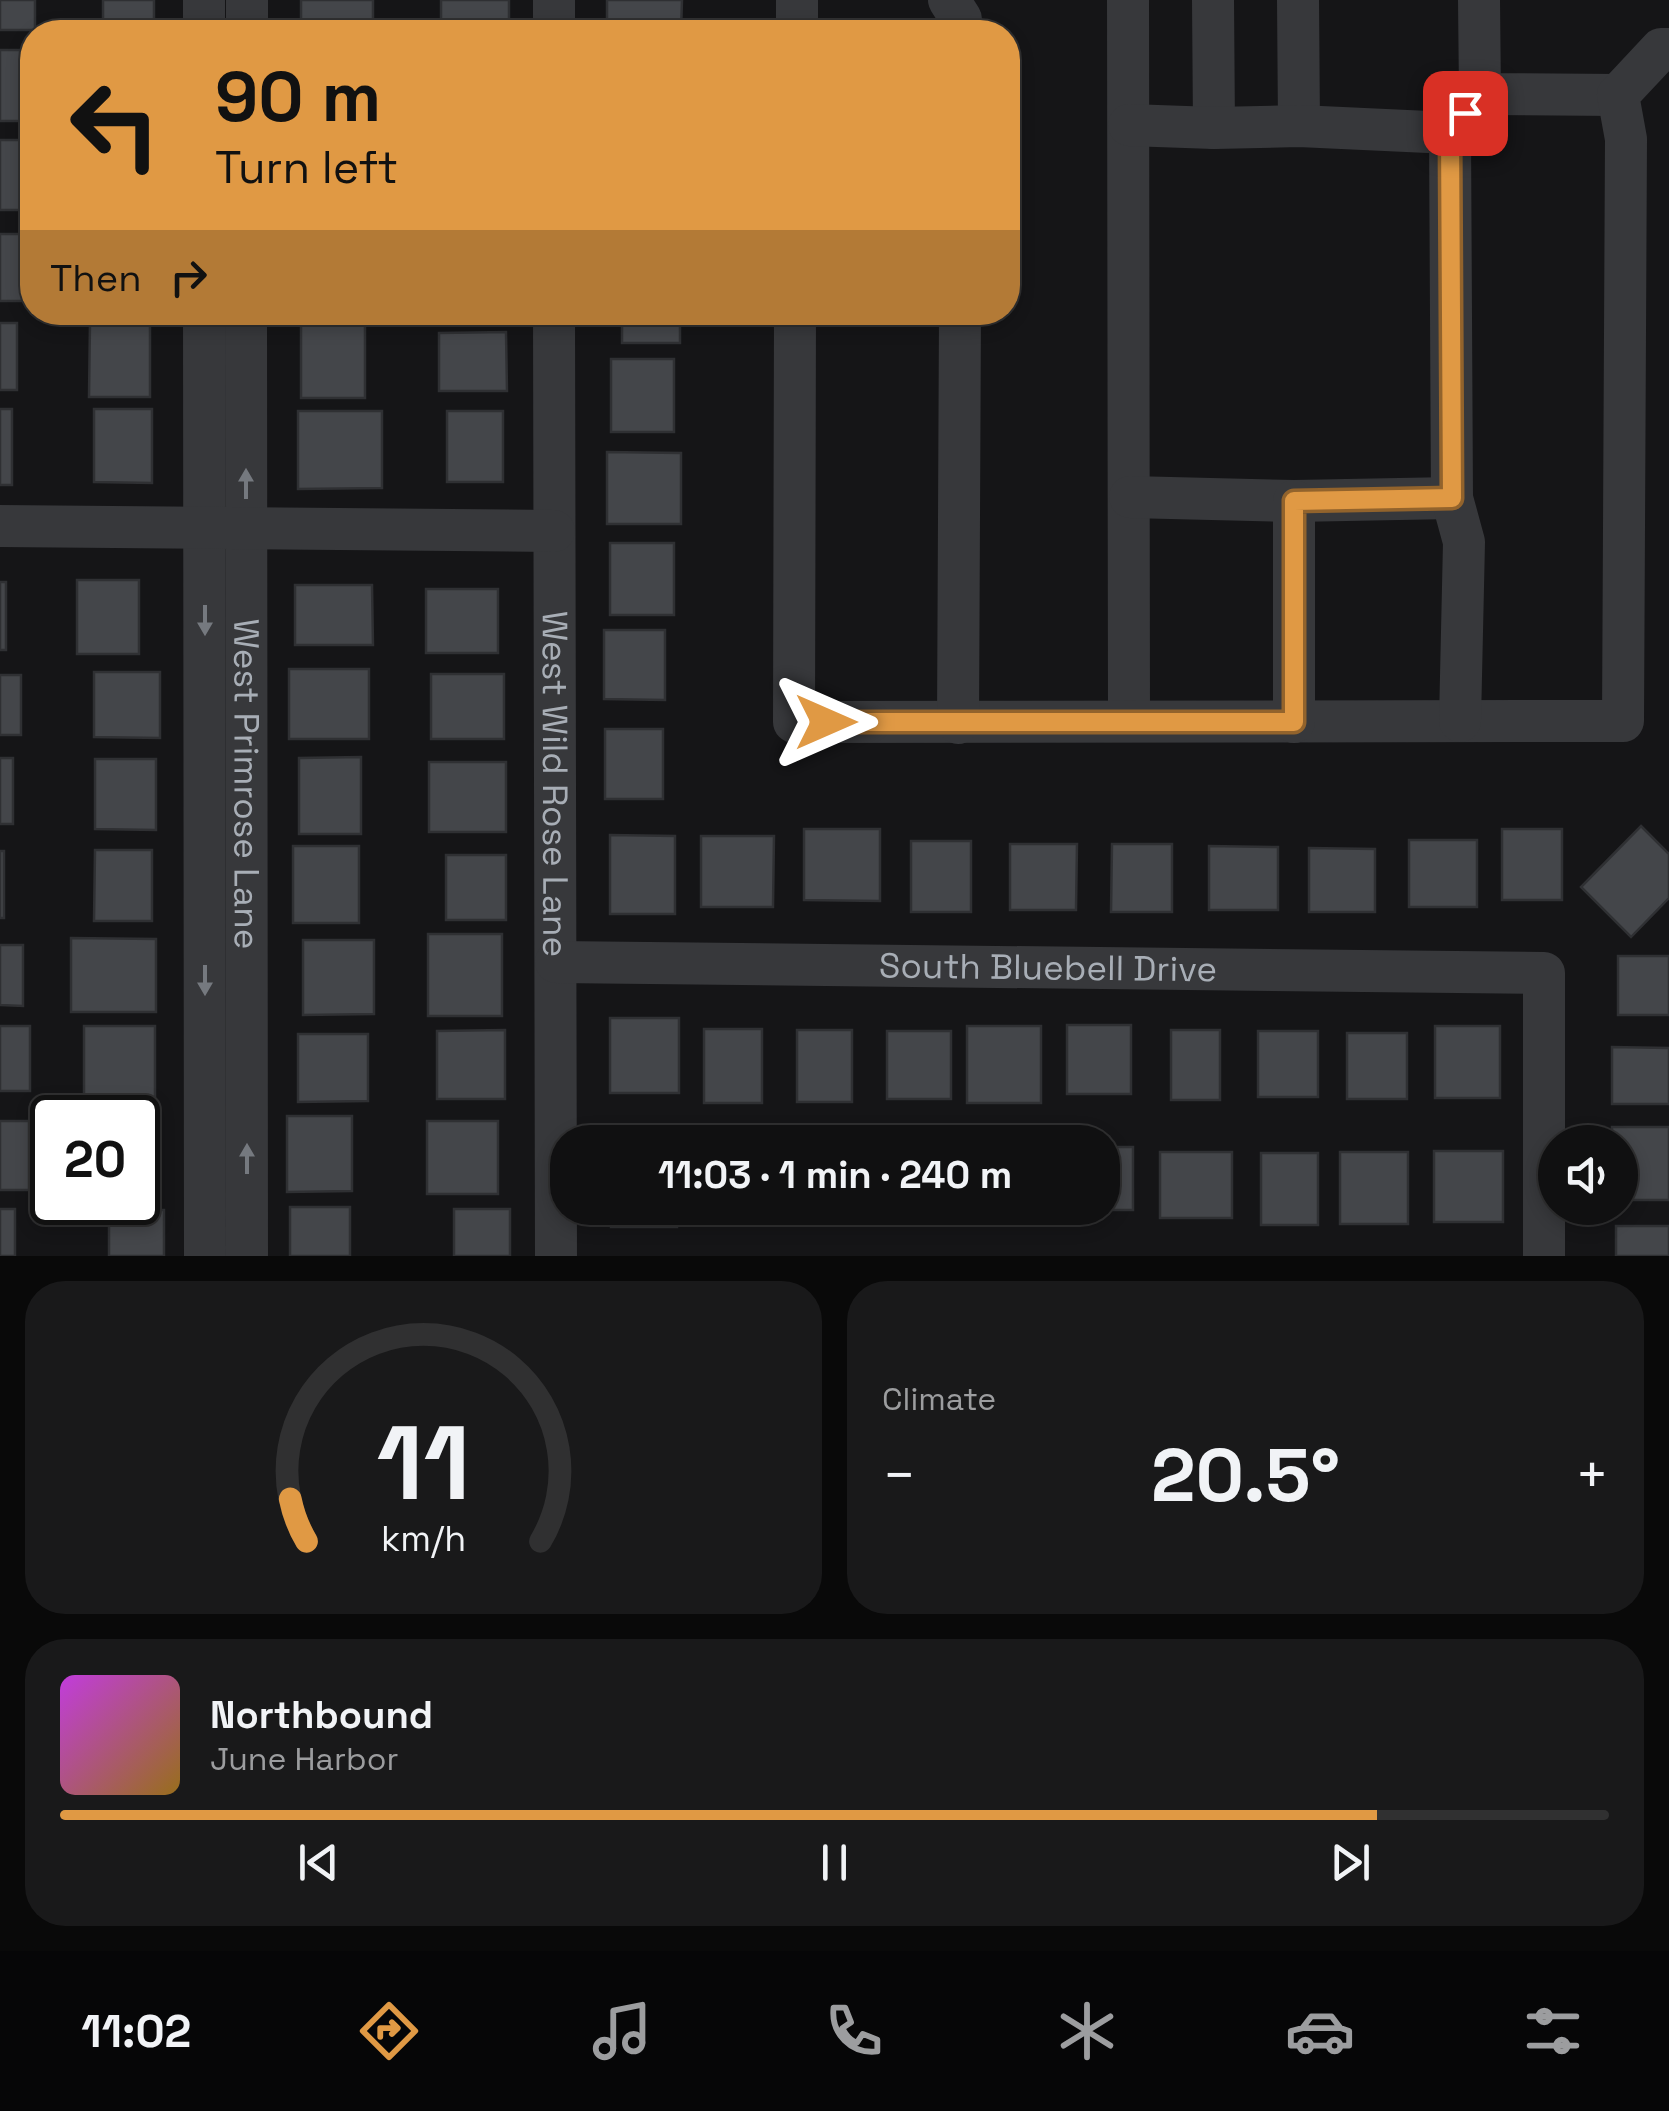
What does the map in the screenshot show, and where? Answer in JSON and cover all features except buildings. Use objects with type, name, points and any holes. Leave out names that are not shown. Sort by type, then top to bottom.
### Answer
[{"type":"street","points":[[1128,0],[1129,721]]},
{"type":"street","points":[[1212,0],[1214,128]]},
{"type":"street","points":[[1298,0],[1299,126]]},
{"type":"street","points":[[1460,721],[1464,542],[1452,498],[1450,132],[1480,94],[1479,0]]},
{"type":"street","points":[[1480,94],[1618,95],[1661,49],[1669,49]]},
{"type":"street","points":[[795,325],[794,722],[1622,721],[1626,139],[1618,95]]},
{"type":"street","points":[[1128,125],[1450,132]]},
{"type":"street","name":"West Primrose Lane","points":[[205,325],[225,530],[247,908],[248,1239]]},
{"type":"street","name":"West Primrose Lane","points":[[204,1239],[204,908],[225,530],[245,325]]},
{"type":"street","name":"West Wild Rose Lane","points":[[554,325],[556,1256]]},
{"type":"street","points":[[958,723],[960,325]]},
{"type":"street","points":[[1130,497],[1294,501],[1452,498]]},
{"type":"street","points":[[1294,501],[1294,722]]},
{"type":"street","points":[[0,526],[554,532]]},
{"type":"street","points":[[204,908],[247,908]]},
{"type":"street","name":"South Bluebell Drive","points":[[556,962],[1544,973],[1544,1256]]},
{"type":"street","points":[[204,1239],[248,1239]]},
{"type":"route","points":[[826,722],[1294,722],[1294,501],[1452,498],[1450,132],[1465,113]]}]
